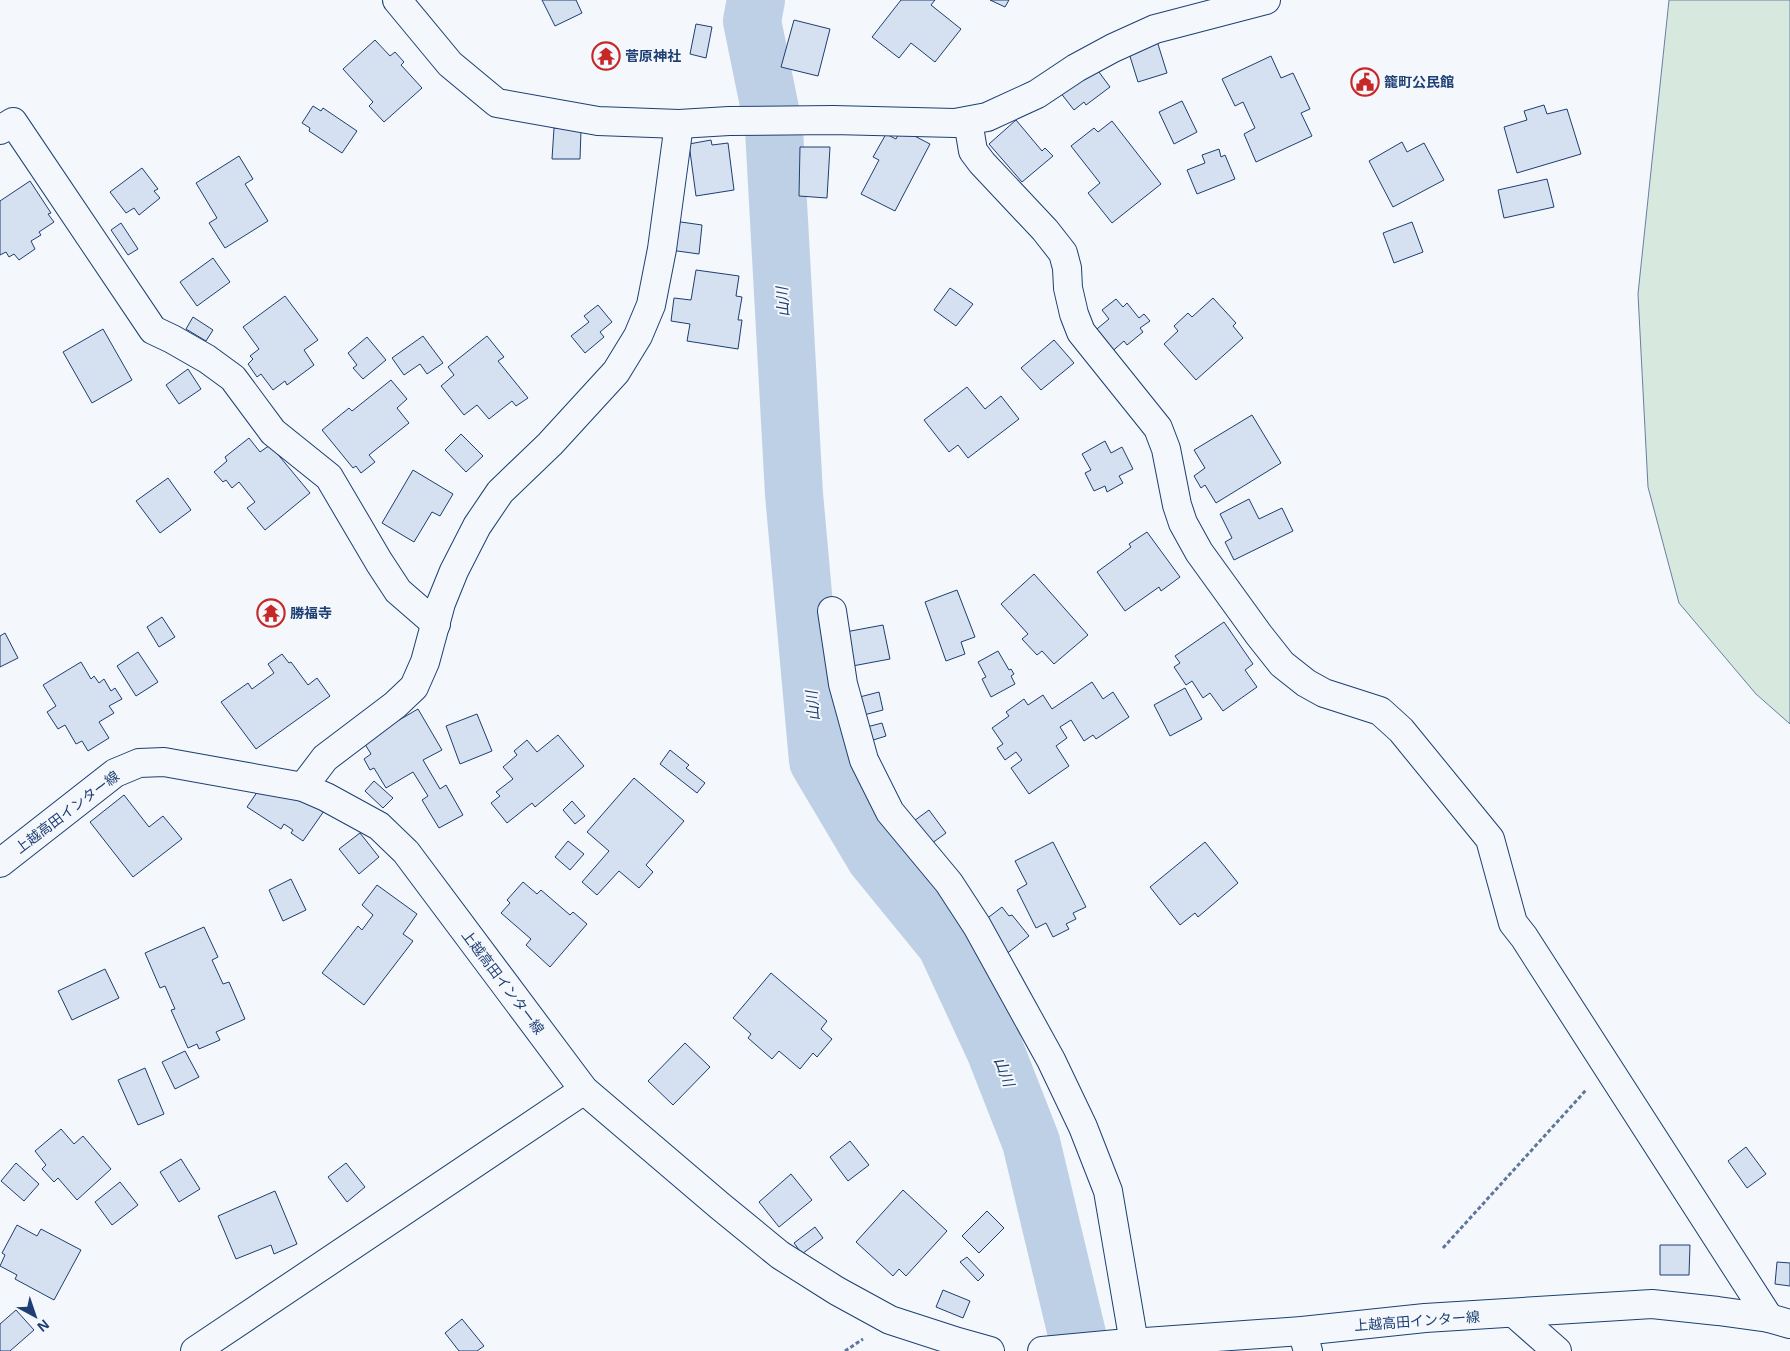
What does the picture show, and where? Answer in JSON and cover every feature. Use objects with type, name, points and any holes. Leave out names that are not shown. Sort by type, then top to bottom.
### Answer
[{"type":"street","points":[[397,0],[450,64],[497,103],[598,121],[680,124],[729,121],[833,120],[955,123],[968,121],[986,117],[1037,94],[1076,68],[1113,48],[1155,29],[1266,0]]},
{"type":"street","points":[[968,121],[973,150],[982,163],[1045,230],[1063,253],[1067,268],[1068,288],[1074,314],[1081,332],[1158,428],[1166,449],[1177,505],[1183,523],[1199,552],[1282,664],[1306,683],[1324,693],[1380,711],[1401,730],[1490,840],[1513,923],[1524,937],[1607,1066],[1780,1321]]},
{"type":"street","points":[[0,130],[13,122],[153,330],[207,359],[233,378],[273,432],[329,477],[398,591],[436,624]]},
{"type":"street","points":[[303,787],[325,758],[395,705],[414,687],[425,662],[441,603],[454,570],[478,526],[500,492],[550,444],[616,372],[638,336],[651,306],[662,249],[680,124]]},
{"type":"street","points":[[832,611],[842,684],[864,760],[890,812],[949,883],[977,926],[1051,1060],[1083,1127],[1108,1191],[1125,1344]]},
{"type":"street","name":"上越高田インター線","points":[[0,863],[115,773],[139,762],[164,762],[279,781],[303,787],[326,797],[379,826],[406,852],[584,1090],[720,1206],[788,1260],[836,1291],[890,1320],[990,1351]]},
{"type":"street","points":[[195,1351],[584,1090]]},
{"type":"street","name":"上越高田インター線","points":[[1042,1351],[1125,1344],[1305,1341],[1425,1318],[1515,1314],[1652,1304],[1718,1310],[1780,1321]]},
{"type":"street","points":[[1515,1314],[1557,1351]]},
{"type":"path","points":[[1443,1248],[1607,1066]]},
{"type":"shaded area","points":[[1669,0],[1790,0],[1790,724],[1756,694],[1679,603],[1648,487],[1638,294]]},
{"type":"building","points":[[542,0],[576,0],[582,13],[555,26]]},
{"type":"building","points":[[901,0],[935,0],[931,5],[961,29],[935,62],[911,43],[899,58],[872,37]]},
{"type":"building","points":[[990,0],[1009,0],[1005,7]]},
{"type":"building","points":[[794,20],[830,29],[818,76],[781,67]]},
{"type":"building","points":[[696,24],[712,27],[706,58],[690,54]]},
{"type":"building","points":[[375,40],[390,56],[395,52],[404,62],[401,65],[422,88],[384,122],[369,106],[373,102],[343,69]]},
{"type":"building","points":[[1157,41],[1167,73],[1138,82],[1128,50]]},
{"type":"building","points":[[1271,56],[1281,78],[1293,73],[1310,109],[1301,113],[1312,136],[1256,162],[1244,134],[1255,128],[1243,102],[1235,106],[1222,79]]},
{"type":"building","points":[[1093,64],[1110,87],[1086,105],[1084,102],[1074,110],[1060,92]]},
{"type":"building","points":[[1182,101],[1197,132],[1174,144],[1159,112]]},
{"type":"building","points":[[1544,105],[1547,114],[1567,109],[1581,154],[1517,173],[1504,127],[1527,120],[1524,111]]},
{"type":"building","points":[[313,106],[321,111],[323,108],[357,131],[342,153],[309,131],[310,128],[302,123]]},
{"type":"building","points":[[1016,120],[1042,151],[1045,148],[1053,156],[1022,182],[989,144]]},
{"type":"building","points":[[1112,121],[1161,184],[1112,223],[1088,193],[1100,183],[1071,146],[1094,128],[1098,132]]},
{"type":"building","points":[[554,128],[581,130],[580,159],[552,159]]},
{"type":"building","points":[[901,129],[930,144],[895,211],[861,194],[879,160],[873,157],[886,134],[896,139]]},
{"type":"building","points":[[711,140],[712,145],[728,143],[734,190],[696,196],[689,144]]},
{"type":"building","points":[[1402,142],[1407,152],[1424,143],[1444,180],[1393,207],[1369,161]]},
{"type":"building","points":[[800,147],[830,147],[827,198],[799,196]]},
{"type":"building","points":[[1219,149],[1221,157],[1225,155],[1235,179],[1197,194],[1187,170],[1205,163],[1202,155]]},
{"type":"building","points":[[239,156],[253,179],[245,184],[268,221],[225,248],[209,223],[217,218],[196,183]]},
{"type":"building","points":[[142,168],[158,189],[154,191],[160,198],[139,215],[134,208],[126,213],[110,192]]},
{"type":"building","points":[[1547,179],[1554,207],[1504,218],[1498,190]]},
{"type":"building","points":[[30,181],[51,213],[48,214],[54,222],[39,232],[41,235],[31,241],[35,249],[19,260],[14,254],[9,257],[6,252],[0,255],[0,201]]},
{"type":"building","points":[[674,221],[702,225],[699,254],[670,250]]},
{"type":"building","points":[[1412,222],[1423,252],[1394,263],[1383,233]]},
{"type":"building","points":[[121,223],[138,249],[128,255],[111,230]]},
{"type":"building","points":[[213,258],[230,282],[197,306],[180,282]]},
{"type":"building","points":[[696,270],[739,276],[736,296],[742,297],[738,320],[742,320],[738,349],[687,341],[690,324],[671,321],[674,298],[691,300]]},
{"type":"building","points":[[950,288],[973,304],[956,326],[934,310]]},
{"type":"building","points":[[285,296],[318,340],[304,350],[314,365],[287,385],[285,381],[273,390],[261,374],[257,377],[248,364],[253,359],[250,356],[259,349],[243,327]]},
{"type":"building","points":[[1213,298],[1236,323],[1233,326],[1243,338],[1196,380],[1164,344],[1178,331],[1174,326],[1188,313],[1192,317]]},
{"type":"building","points":[[1116,299],[1123,307],[1127,303],[1139,318],[1144,314],[1150,321],[1140,328],[1143,332],[1127,345],[1124,341],[1109,354],[1092,333],[1109,319],[1102,310]]},
{"type":"building","points":[[598,305],[612,322],[600,332],[604,337],[585,353],[571,336],[589,322],[584,316]]},
{"type":"building","points":[[193,317],[213,330],[206,341],[186,329]]},
{"type":"building","points":[[103,329],[132,380],[92,403],[63,352]]},
{"type":"building","points":[[423,336],[443,363],[427,374],[420,364],[404,375],[392,358]]},
{"type":"building","points":[[487,336],[504,357],[498,361],[528,398],[516,406],[512,401],[489,419],[477,405],[464,415],[441,386],[454,375],[448,367]]},
{"type":"building","points":[[367,337],[386,360],[363,379],[353,368],[357,365],[348,353]]},
{"type":"building","points":[[1054,340],[1074,363],[1041,390],[1021,368]]},
{"type":"building","points":[[188,369],[201,389],[179,404],[166,385]]},
{"type":"building","points":[[391,380],[407,399],[397,408],[409,423],[369,455],[375,462],[361,473],[356,466],[353,468],[322,430],[349,408],[352,411]]},
{"type":"building","points":[[967,387],[985,409],[1001,396],[1019,419],[968,458],[958,445],[949,452],[924,420]]},
{"type":"building","points":[[1252,415],[1281,463],[1216,503],[1205,485],[1201,488],[1194,476],[1205,468],[1194,450]]},
{"type":"building","points":[[461,434],[483,456],[466,472],[445,450]]},
{"type":"building","points":[[249,438],[260,452],[270,445],[310,493],[265,530],[247,508],[255,502],[239,482],[232,488],[226,480],[223,482],[214,472],[227,461],[225,457]]},
{"type":"building","points":[[1105,441],[1111,453],[1122,447],[1133,469],[1119,476],[1123,483],[1107,492],[1105,486],[1094,491],[1085,473],[1091,470],[1082,454]]},
{"type":"building","points":[[413,470],[453,494],[440,516],[432,512],[414,542],[382,523]]},
{"type":"building","points":[[168,478],[191,510],[160,533],[136,501]]},
{"type":"building","points":[[1249,499],[1259,519],[1282,508],[1293,531],[1234,560],[1225,542],[1232,538],[1220,514]]},
{"type":"building","points":[[1147,532],[1180,577],[1161,591],[1159,587],[1125,611],[1097,572],[1131,547],[1129,544]]},
{"type":"building","points":[[1034,574],[1088,635],[1054,664],[1042,651],[1037,655],[1022,639],[1028,634],[1001,604]]},
{"type":"building","points":[[957,590],[975,637],[961,642],[965,654],[946,661],[925,602]]},
{"type":"building","points":[[162,617],[175,637],[159,647],[147,627]]},
{"type":"building","points":[[1224,622],[1253,664],[1245,670],[1257,687],[1223,711],[1210,693],[1203,698],[1192,681],[1186,685],[1174,667],[1180,663],[1175,656]]},
{"type":"building","points":[[883,625],[890,659],[847,667],[840,633]]},
{"type":"building","points":[[5,633],[18,658],[0,667],[0,636]]},
{"type":"building","points":[[998,651],[1009,670],[1011,669],[1014,674],[1011,676],[1015,684],[991,697],[982,679],[986,677],[978,662]]},
{"type":"building","points":[[138,652],[158,682],[136,696],[117,666]]},
{"type":"building","points":[[282,654],[289,663],[291,662],[308,685],[317,678],[330,696],[256,749],[221,702],[248,683],[252,689],[274,673],[268,664]]},
{"type":"building","points":[[81,662],[91,679],[94,676],[99,683],[104,679],[111,691],[115,688],[122,699],[109,706],[114,713],[99,722],[109,738],[88,751],[82,741],[76,744],[65,725],[58,729],[47,712],[56,706],[43,685]]},
{"type":"building","points":[[1092,682],[1103,699],[1113,692],[1129,717],[1096,739],[1093,735],[1084,741],[1071,720],[1060,727],[1067,738],[1056,746],[1069,766],[1029,794],[1011,768],[1022,760],[1016,752],[1005,760],[997,748],[1003,744],[992,728],[1009,716],[1006,712],[1024,699],[1028,705],[1043,695],[1052,709]]},
{"type":"building","points":[[1185,688],[1202,719],[1170,736],[1154,705]]},
{"type":"building","points":[[879,692],[883,710],[856,717],[852,699]]},
{"type":"building","points":[[418,709],[442,750],[423,760],[440,789],[446,785],[463,815],[439,828],[422,800],[428,796],[413,772],[386,788],[374,768],[370,770],[364,759],[371,754],[363,741]]},
{"type":"building","points":[[477,714],[492,751],[460,764],[446,726]]},
{"type":"building","points":[[882,723],[886,736],[867,742],[863,728]]},
{"type":"building","points":[[558,735],[584,766],[535,807],[532,803],[507,823],[491,803],[500,796],[496,792],[513,779],[503,767],[517,755],[514,751],[527,740],[537,752]]},
{"type":"building","points":[[670,750],[689,765],[686,768],[705,783],[697,793],[660,764]]},
{"type":"building","points":[[634,778],[684,821],[646,865],[653,872],[639,888],[619,871],[597,895],[582,882],[609,851],[587,832]]},
{"type":"building","points":[[374,781],[393,798],[383,808],[365,791]]},
{"type":"building","points":[[264,782],[324,811],[303,841],[291,833],[293,830],[284,824],[281,829],[247,807]]},
{"type":"building","points":[[124,795],[149,827],[163,816],[182,839],[133,877],[90,822]]},
{"type":"building","points":[[572,801],[585,816],[575,824],[563,810]]},
{"type":"building","points":[[929,810],[946,833],[924,849],[907,826]]},
{"type":"building","points":[[360,833],[379,857],[359,874],[339,849]]},
{"type":"building","points":[[568,841],[584,854],[570,870],[555,857]]},
{"type":"building","points":[[1053,842],[1086,907],[1073,913],[1076,919],[1066,924],[1069,929],[1053,937],[1046,923],[1036,928],[1017,890],[1027,884],[1015,861]]},
{"type":"building","points":[[1205,842],[1238,883],[1198,917],[1195,913],[1180,925],[1150,887]]},
{"type":"building","points":[[291,879],[306,910],[283,921],[269,890]]},
{"type":"building","points":[[523,882],[537,894],[541,890],[570,915],[573,912],[587,924],[550,967],[526,945],[531,939],[501,913],[510,903],[507,900]]},
{"type":"building","points":[[377,885],[417,914],[403,934],[413,941],[364,1005],[322,973],[358,926],[362,930],[373,915],[362,905]]},
{"type":"building","points":[[1002,907],[1009,916],[1012,915],[1029,936],[1005,955],[985,920]]},
{"type":"building","points":[[204,927],[218,957],[212,960],[223,984],[229,982],[245,1019],[216,1032],[220,1040],[199,1049],[197,1044],[188,1048],[171,1010],[175,1009],[165,986],[160,988],[145,953]]},
{"type":"building","points":[[105,969],[119,998],[72,1020],[58,991]]},
{"type":"building","points":[[771,973],[827,1021],[821,1029],[832,1039],[817,1057],[813,1053],[800,1069],[779,1051],[772,1059],[748,1038],[751,1034],[733,1018]]},
{"type":"building","points":[[685,1043],[710,1067],[673,1105],[648,1081]]},
{"type":"building","points":[[185,1051],[199,1077],[175,1089],[162,1062]]},
{"type":"building","points":[[145,1068],[164,1114],[138,1125],[118,1080]]},
{"type":"building","points":[[61,1129],[74,1144],[83,1136],[111,1169],[77,1200],[58,1178],[54,1182],[42,1169],[46,1165],[35,1151]]},
{"type":"building","points":[[850,1141],[869,1165],[848,1181],[830,1157]]},
{"type":"building","points":[[1746,1147],[1766,1174],[1747,1188],[1728,1161]]},
{"type":"building","points":[[181,1159],[200,1189],[179,1202],[160,1172]]},
{"type":"building","points":[[16,1163],[39,1184],[24,1201],[1,1181]]},
{"type":"building","points":[[346,1163],[365,1187],[347,1202],[328,1177]]},
{"type":"building","points":[[791,1174],[812,1200],[779,1227],[759,1202]]},
{"type":"building","points":[[120,1182],[138,1205],[112,1225],[95,1202]]},
{"type":"building","points":[[903,1190],[947,1231],[906,1276],[899,1269],[893,1276],[856,1242]]},
{"type":"building","points":[[275,1191],[297,1244],[274,1254],[271,1245],[236,1259],[218,1216]]},
{"type":"building","points":[[987,1211],[1004,1228],[979,1253],[962,1236]]},
{"type":"building","points":[[17,1225],[37,1236],[41,1229],[81,1250],[54,1300],[15,1279],[17,1275],[0,1266],[5,1255],[2,1253]]},
{"type":"building","points":[[815,1227],[823,1238],[802,1254],[794,1243]]},
{"type":"building","points":[[1660,1245],[1690,1245],[1689,1275],[1660,1275]]},
{"type":"building","points":[[967,1257],[984,1275],[978,1281],[960,1262]]},
{"type":"building","points":[[1777,1262],[1790,1263],[1790,1286],[1775,1284]]},
{"type":"building","points":[[943,1290],[970,1301],[963,1318],[936,1307]]},
{"type":"building","points":[[16,1310],[34,1330],[10,1351],[0,1351],[0,1324]]},
{"type":"building","points":[[462,1319],[484,1346],[477,1351],[459,1351],[445,1333]]},
{"type":"waterway","name":"山川","points":[[756,0],[752,21],[774,129],[794,494],[818,761],[875,857],[946,944],[995,1050],[1031,1142],[1081,1351]]},
{"type":"place","name":"菅原神社","points":[[606,56]]},
{"type":"place","name":"籠町公民館","points":[[1365,82]]},
{"type":"place","name":"勝福寺","points":[[271,613]]}]
